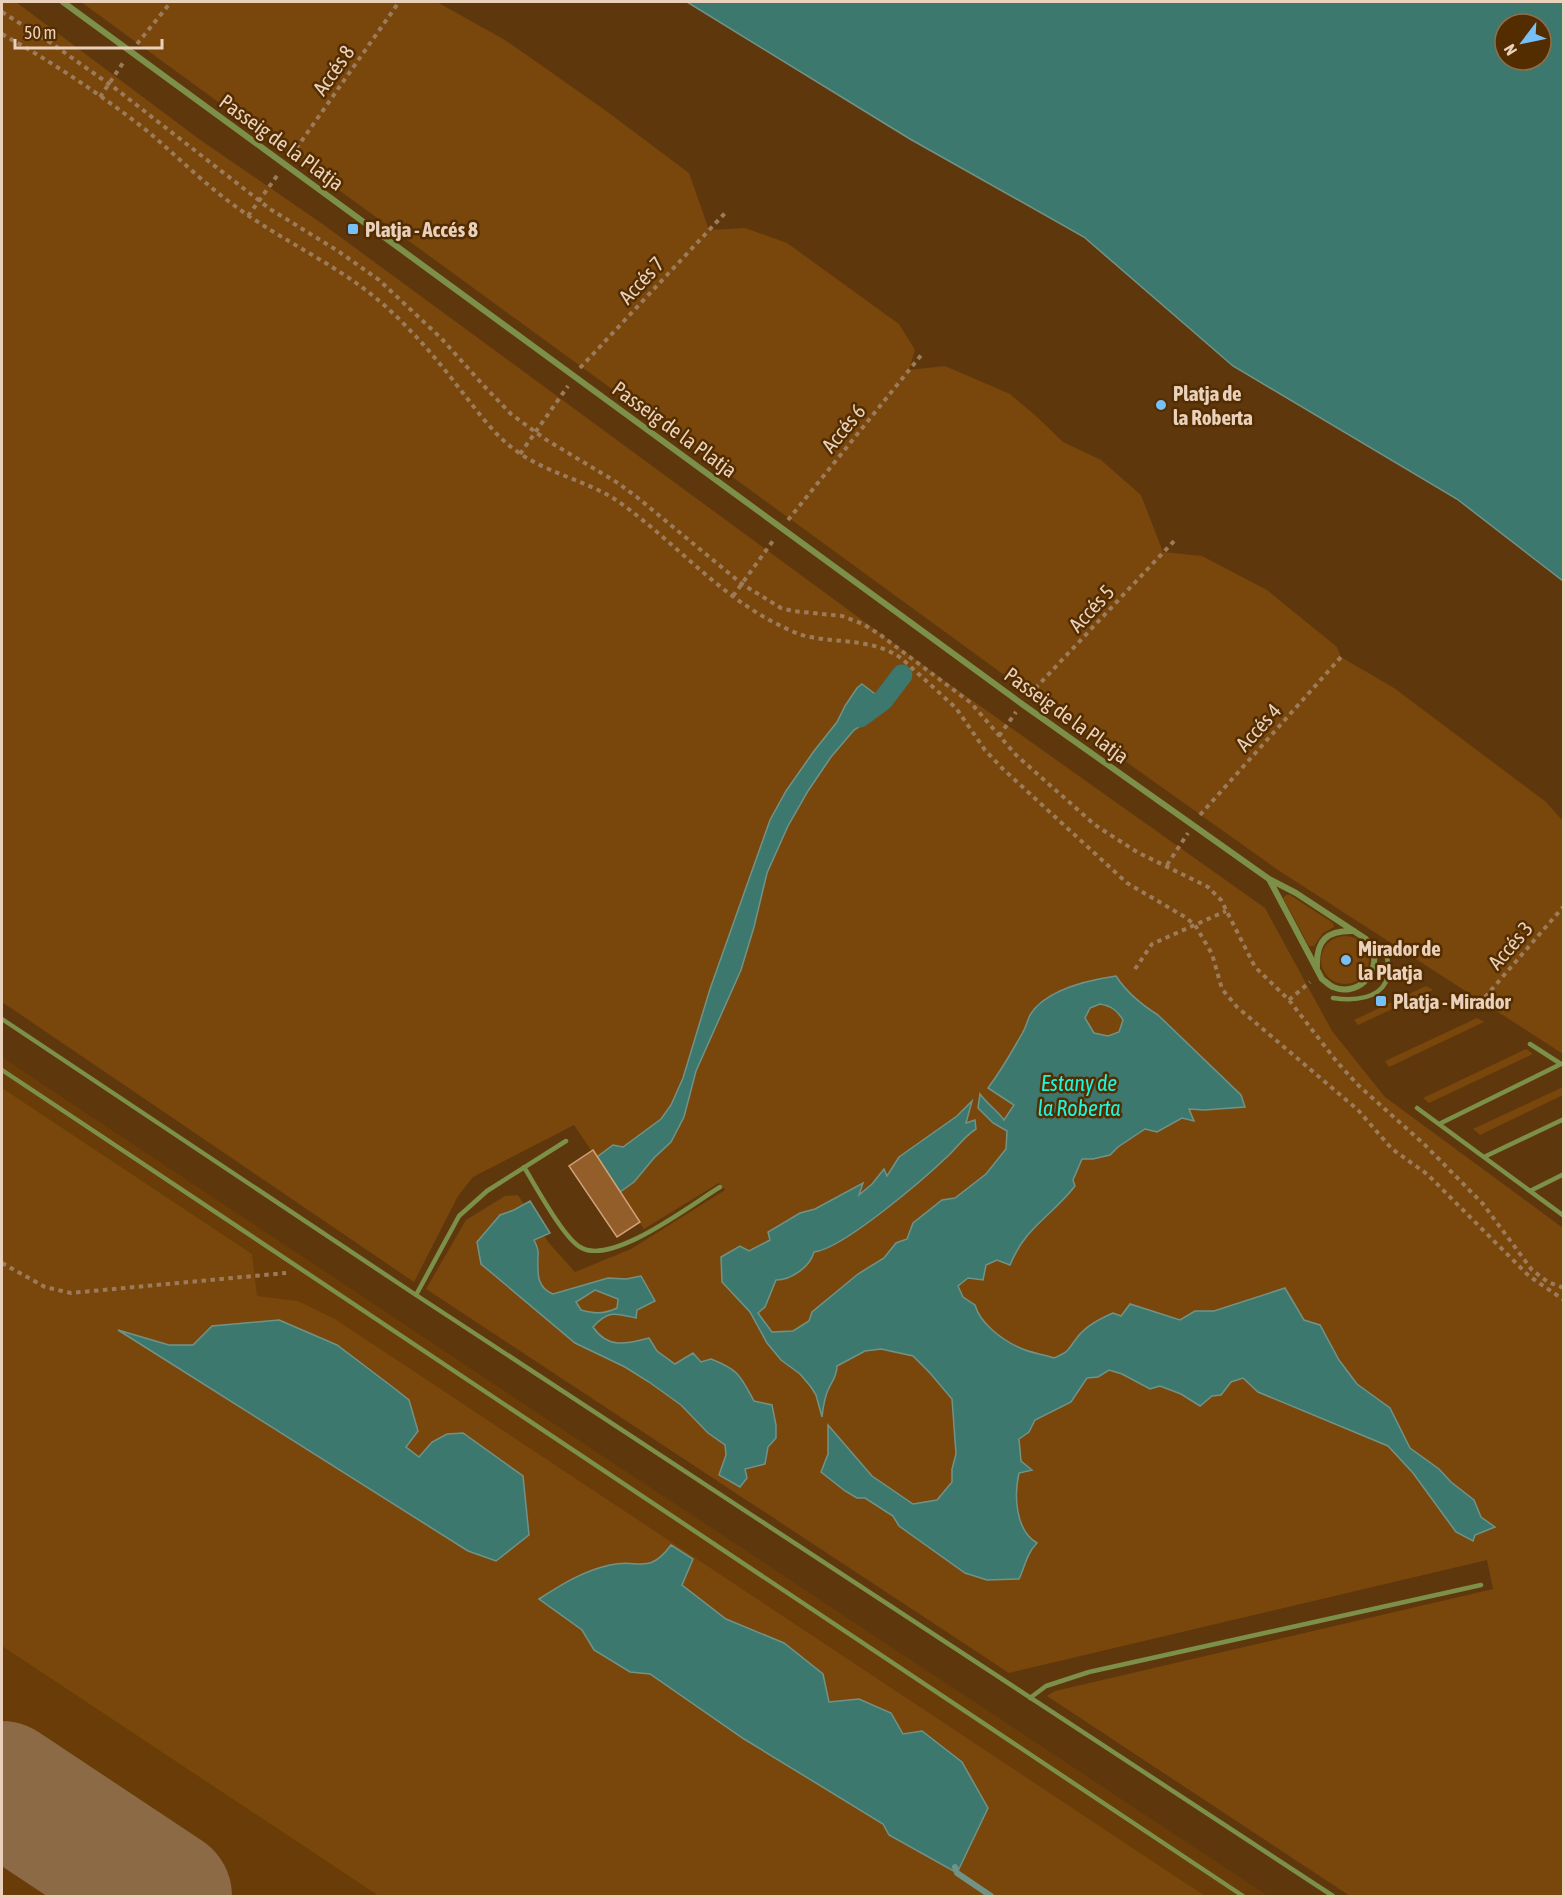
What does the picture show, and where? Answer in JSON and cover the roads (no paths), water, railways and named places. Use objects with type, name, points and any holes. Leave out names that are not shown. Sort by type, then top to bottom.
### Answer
[{"type":"street","name":"Passeig de la Platja","points":[[63,2],[1022,704],[1269,879],[1296,893],[1366,939],[1373,951],[1374,964],[1369,977],[1359,986],[1346,990],[1332,987],[1322,979],[1269,879]]},
{"type":"street","points":[[1317,968],[1318,948],[1327,936],[1355,931]]},
{"type":"lane","points":[[1333,998],[1356,999],[1378,991],[1385,984],[1389,974],[1385,951]]},
{"type":"lane","points":[[2,1019],[416,1295],[1333,1896]]},
{"type":"lane","points":[[1530,1044],[1562,1064]]},
{"type":"lane","points":[[1439,1124],[1562,1064]]},
{"type":"lane","points":[[2,1070],[1243,1896]]},
{"type":"lane","points":[[1417,1108],[1563,1216]]},
{"type":"lane","points":[[1484,1157],[1563,1119]]},
{"type":"lane","points":[[416,1295],[459,1216],[487,1191],[566,1141]]},
{"type":"lane","points":[[524,1167],[561,1226],[579,1247],[596,1252],[615,1248],[646,1234],[720,1187]]},
{"type":"lane","points":[[1530,1191],[1563,1174]]},
{"type":"lane","points":[[1030,1698],[1046,1686],[1089,1672],[1481,1586]]},
{"type":"water","points":[[687,2],[1563,2],[1563,581],[1457,499],[1233,366],[1084,237],[910,139]]},
{"type":"water","points":[[862,684],[883,700],[873,718],[854,730],[831,757],[788,826],[767,873],[741,970],[696,1071],[684,1117],[671,1142],[634,1182],[620,1192],[597,1157],[613,1145],[623,1147],[661,1119],[671,1105],[683,1078],[710,989],[770,820],[786,791]]},
{"type":"water","name":"Estany de la Roberta","points":[[1116,976],[1130,993],[1158,1015],[1241,1095],[1245,1107],[1189,1109],[1194,1121],[1182,1118],[1157,1132],[1145,1129],[1110,1155],[1082,1159],[1073,1180],[1075,1186],[1031,1231],[1010,1265],[997,1260],[986,1265],[983,1280],[968,1278],[958,1286],[963,1297],[975,1305],[986,1324],[1005,1340],[1022,1349],[1054,1358],[1067,1351],[1088,1327],[1113,1313],[1121,1316],[1130,1304],[1180,1320],[1195,1311],[1214,1311],[1285,1288],[1304,1320],[1320,1325],[1339,1360],[1357,1384],[1390,1408],[1410,1448],[1439,1469],[1474,1500],[1481,1517],[1495,1527],[1475,1535],[1473,1541],[1456,1532],[1413,1473],[1388,1446],[1258,1392],[1243,1378],[1231,1382],[1221,1395],[1212,1396],[1200,1406],[1181,1394],[1160,1386],[1150,1389],[1122,1374],[1109,1370],[1098,1377],[1087,1378],[1071,1402],[1035,1420],[1029,1432],[1019,1439],[1021,1461],[1032,1470],[1019,1473],[1017,1501],[1024,1530],[1037,1543],[1028,1555],[1019,1579],[987,1580],[965,1573],[899,1526],[893,1516],[865,1498],[857,1498],[845,1491],[821,1472],[828,1454],[828,1425],[872,1476],[913,1504],[937,1500],[952,1482],[952,1469],[956,1454],[952,1399],[913,1356],[881,1349],[865,1351],[837,1366],[823,1407],[822,1417],[816,1395],[811,1387],[800,1374],[781,1360],[767,1343],[750,1312],[722,1282],[721,1257],[740,1246],[749,1251],[770,1240],[768,1232],[800,1213],[815,1209],[863,1183],[859,1195],[884,1169],[887,1176],[899,1157],[957,1116],[972,1101],[966,1123],[975,1120],[976,1129],[937,1166],[883,1211],[844,1239],[814,1252],[812,1258],[799,1272],[788,1278],[776,1280],[765,1307],[758,1313],[772,1332],[793,1331],[809,1321],[812,1312],[858,1274],[884,1258],[896,1243],[907,1239],[913,1223],[942,1200],[955,1198],[986,1174],[1006,1149],[1007,1131],[993,1123],[978,1108],[980,1094],[1004,1120],[1014,1105],[988,1088],[1015,1046],[1030,1015],[1037,1006],[1057,993]],"holes":[[[1100,1004],[1111,1007],[1123,1020],[1119,1032],[1108,1036],[1094,1033],[1085,1018],[1090,1008]]]},
{"type":"water","points":[[530,1201],[550,1233],[534,1240],[538,1251],[540,1282],[547,1291],[553,1294],[608,1278],[626,1279],[641,1276],[655,1301],[637,1310],[636,1318],[612,1314],[603,1318],[593,1327],[605,1339],[625,1343],[649,1338],[657,1351],[675,1364],[693,1353],[701,1362],[711,1359],[738,1374],[754,1401],[772,1405],[776,1438],[768,1447],[765,1464],[745,1469],[747,1478],[740,1487],[719,1475],[726,1455],[725,1445],[708,1433],[681,1405],[625,1367],[575,1343],[481,1264],[477,1242],[500,1215]],"holes":[[[595,1290],[618,1299],[617,1308],[599,1313],[581,1310],[576,1302]]]},
{"type":"water","points":[[279,1320],[337,1345],[409,1400],[418,1431],[406,1447],[419,1457],[432,1442],[447,1434],[463,1433],[523,1476],[529,1535],[496,1561],[468,1551],[118,1330],[169,1345],[193,1345],[212,1326]]},
{"type":"water","points":[[671,1545],[693,1559],[682,1585],[726,1619],[784,1643],[823,1674],[829,1702],[859,1699],[891,1713],[903,1734],[922,1731],[962,1762],[988,1808],[957,1873],[889,1835],[883,1824],[744,1739],[650,1674],[630,1672],[594,1650],[582,1630],[539,1599],[573,1579],[600,1568],[620,1563],[649,1563],[656,1560]]},
{"type":"waterway","points":[[860,717],[883,700],[902,675]]},
{"type":"waterway","points":[[955,1867],[957,1873],[991,1896]]},
{"type":"place","name":"Platja - Accés 8","points":[[353,229]]},
{"type":"place","name":"Platja de la Roberta","points":[[1161,405]]},
{"type":"place","name":"Mirador de la Platja","points":[[1346,960]]},
{"type":"place","name":"Platja - Mirador","points":[[1381,1001]]}]
